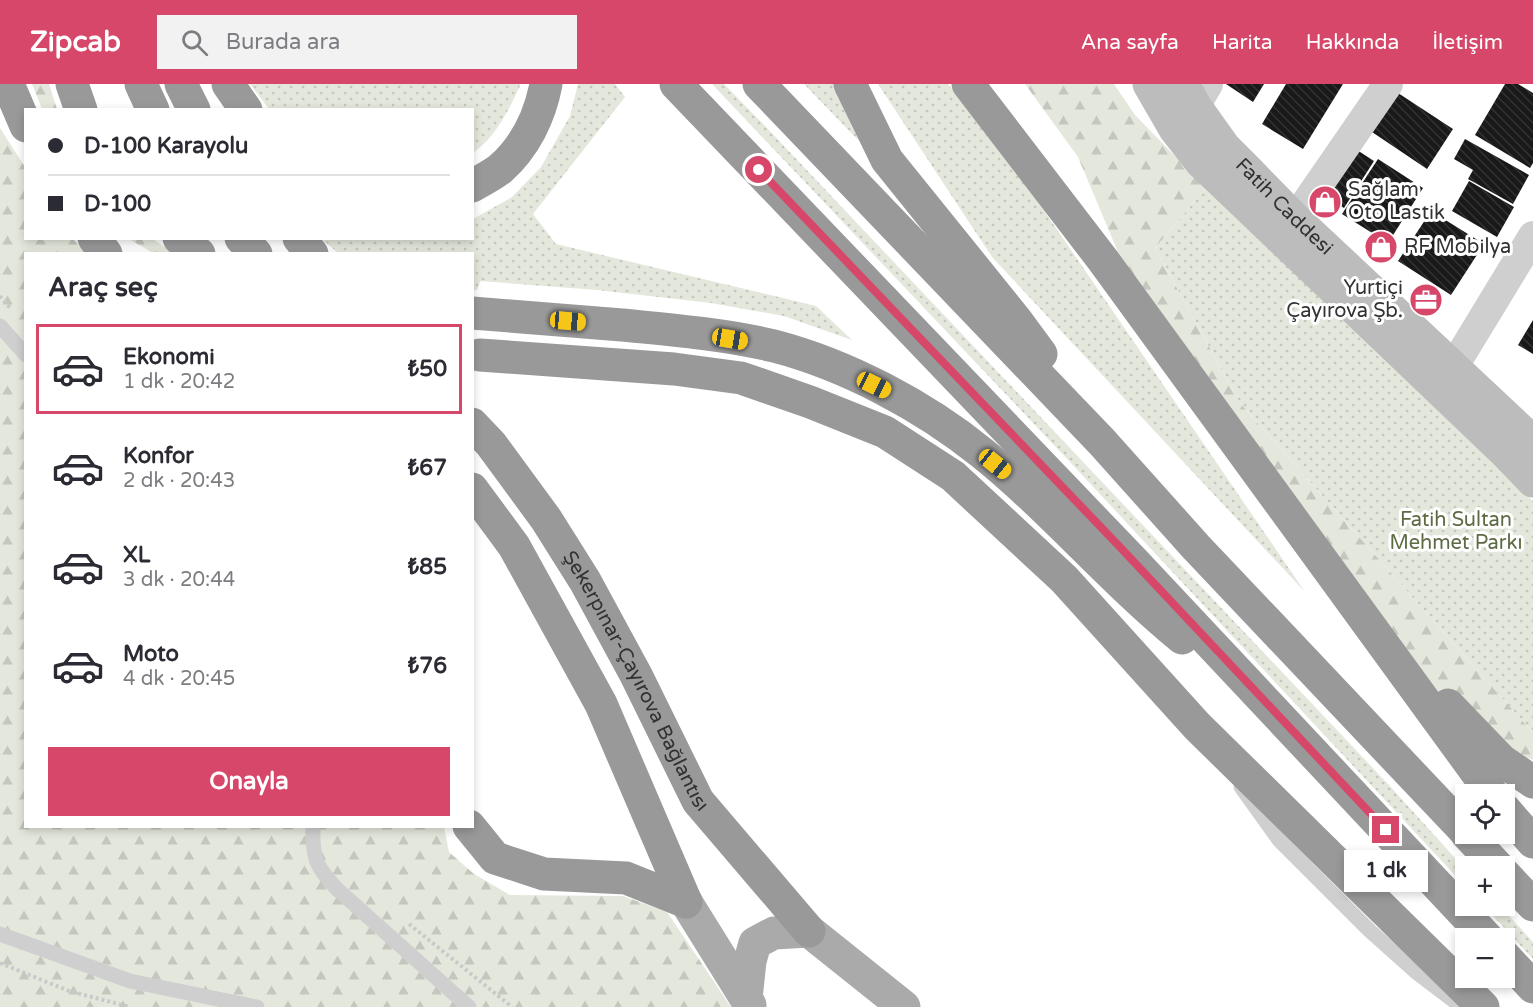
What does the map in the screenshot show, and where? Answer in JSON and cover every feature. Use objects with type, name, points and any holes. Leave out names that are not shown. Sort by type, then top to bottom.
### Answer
[{"type":"highway","points":[[8,84],[24,121]]},
{"type":"highway","points":[[72,84],[80,108]]},
{"type":"highway","points":[[141,84],[152,108]]},
{"type":"highway","points":[[181,84],[193,108]]},
{"type":"highway","points":[[228,84],[245,108]]},
{"type":"highway","points":[[474,185],[500,169],[525,142],[542,104],[546,84]]},
{"type":"highway","points":[[676,84],[1478,928]]},
{"type":"highway","points":[[850,84],[887,160],[1016,320],[1101,442]]},
{"type":"highway","points":[[968,84],[1103,260],[1485,784]]},
{"type":"highway","points":[[993,84],[1103,260]]},
{"type":"highway","points":[[762,88],[1101,442],[1196,547],[1455,821]]},
{"type":"highway","points":[[182,240],[196,252]]},
{"type":"highway","points":[[243,240],[254,252]]},
{"type":"highway","points":[[301,240],[310,252]]},
{"type":"highway","points":[[474,313],[687,331],[774,346],[841,368],[906,401],[979,451],[1027,492],[1145,608],[1260,697]]},
{"type":"highway","points":[[480,354],[674,369],[741,378],[885,432],[953,476],[1064,579],[1197,726],[1483,1007]]},
{"type":"highway","name":"Şekerpınar-Çayırova Bağlantısı","points":[[474,426],[492,444],[546,519],[585,581],[636,675],[698,801],[809,931]]},
{"type":"highway","points":[[474,492],[514,546],[602,704],[686,902]]},
{"type":"highway","points":[[1358,612],[1501,760],[1533,783]]},
{"type":"highway","points":[[1515,822],[1533,842]]},
{"type":"highway","points":[[471,828],[495,858],[544,874],[626,878],[686,902]]},
{"type":"highway","points":[[1476,844],[1488,856]]},
{"type":"highway","points":[[1515,886],[1533,905]]},
{"type":"highway","points":[[1515,968],[1533,987]]},
{"type":"main road","points":[[686,902],[748,1003]]},
{"type":"main road","points":[[748,1003],[750,961],[755,943],[774,933],[809,931],[904,1007]]},
{"type":"street","points":[[1149,84],[1191,101],[1190,150],[1209,170],[1421,354],[1469,404],[1533,481]]},
{"type":"street","points":[[1295,219],[1388,84]]},
{"type":"street","name":"Fatih Caddesi","points":[[1191,101],[1225,148],[1421,354],[1455,366],[1469,404],[1533,442]]},
{"type":"street","points":[[1455,366],[1533,236]]},
{"type":"lane","points":[[1140,84],[1191,101]]},
{"type":"lane","points":[[0,326],[24,354]]},
{"type":"lane","points":[[1197,726],[1279,840],[1385,945],[1462,1007]]},
{"type":"lane","points":[[313,828],[313,848],[320,872],[469,1007]]},
{"type":"lane","points":[[0,934],[130,981],[257,1007]]},
{"type":"path","points":[[403,919],[512,1007]]},
{"type":"path","points":[[0,963],[69,990],[130,1007]]},
{"type":"green space","points":[[32,84],[49,84],[57,108],[42,108]]},
{"type":"green space","points":[[250,84],[520,84],[495,131],[474,152],[474,108],[268,108]]},
{"type":"green space","points":[[578,84],[615,84],[625,97],[533,214],[556,244],[816,306],[852,340],[784,316],[711,303],[597,290],[480,281],[477,290],[474,290],[474,252],[337,252],[323,240],[474,240],[474,218],[512,197],[541,167],[570,116]]},
{"type":"green space","points":[[712,84],[724,84],[766,127],[1388,784],[1455,858],[1455,875],[1070,462]]},
{"type":"green space","points":[[804,84],[834,84],[859,141]]},
{"type":"green space","points":[[878,84],[948,84],[1030,190],[1305,592],[992,257]]},
{"type":"green space","points":[[1025,84],[1114,84],[1135,115],[1206,188],[1155,248],[1240,403],[1533,733],[1533,760],[1520,755],[1459,716],[1397,644],[1131,283],[1078,157]]},
{"type":"green space","points":[[0,128],[24,165],[24,240],[74,240],[85,252],[24,252],[24,828],[444,828],[449,852],[474,874],[510,895],[623,896],[667,912],[731,1007],[0,1007]]},
{"type":"green space","name":"Fatih Sultan Mehmet Parkı","points":[[1206,188],[1533,501],[1533,733],[1240,403],[1155,248]]},
{"type":"green space","points":[[131,240],[154,240],[172,252],[151,252]]},
{"type":"green space","points":[[1493,916],[1509,916],[1533,942],[1533,959],[1515,940],[1515,928],[1504,928]]},
{"type":"building","points":[[1226,84],[1264,84],[1253,102]]},
{"type":"building","points":[[1286,84],[1343,84],[1303,149],[1262,124]]},
{"type":"building","points":[[1505,84],[1518,84],[1533,93],[1533,163],[1530,168],[1475,135]]},
{"type":"building","points":[[1398,93],[1453,129],[1427,169],[1372,132]]},
{"type":"building","points":[[1465,139],[1529,175],[1513,204],[1468,179],[1473,170],[1454,159]]},
{"type":"building","points":[[1357,150],[1374,161],[1344,208],[1326,197]]},
{"type":"building","points":[[1378,159],[1423,188],[1388,243],[1342,214]]},
{"type":"building","points":[[1469,181],[1514,207],[1497,237],[1452,211]]},
{"type":"building","points":[[1431,211],[1484,244],[1451,295],[1398,261]]},
{"type":"building","points":[[1533,320],[1533,354],[1518,345]]},
{"type":"place","name":"Sağlam Oto Lastik","points":[[1325,202]]},
{"type":"place","name":"RF Mobilya","points":[[1381,247]]},
{"type":"place","name":"Yurtiçi Çayırova Şb.","points":[[1426,300]]},
{"type":"route","points":[[759,170],[1118,545],[1386,830]]}]
